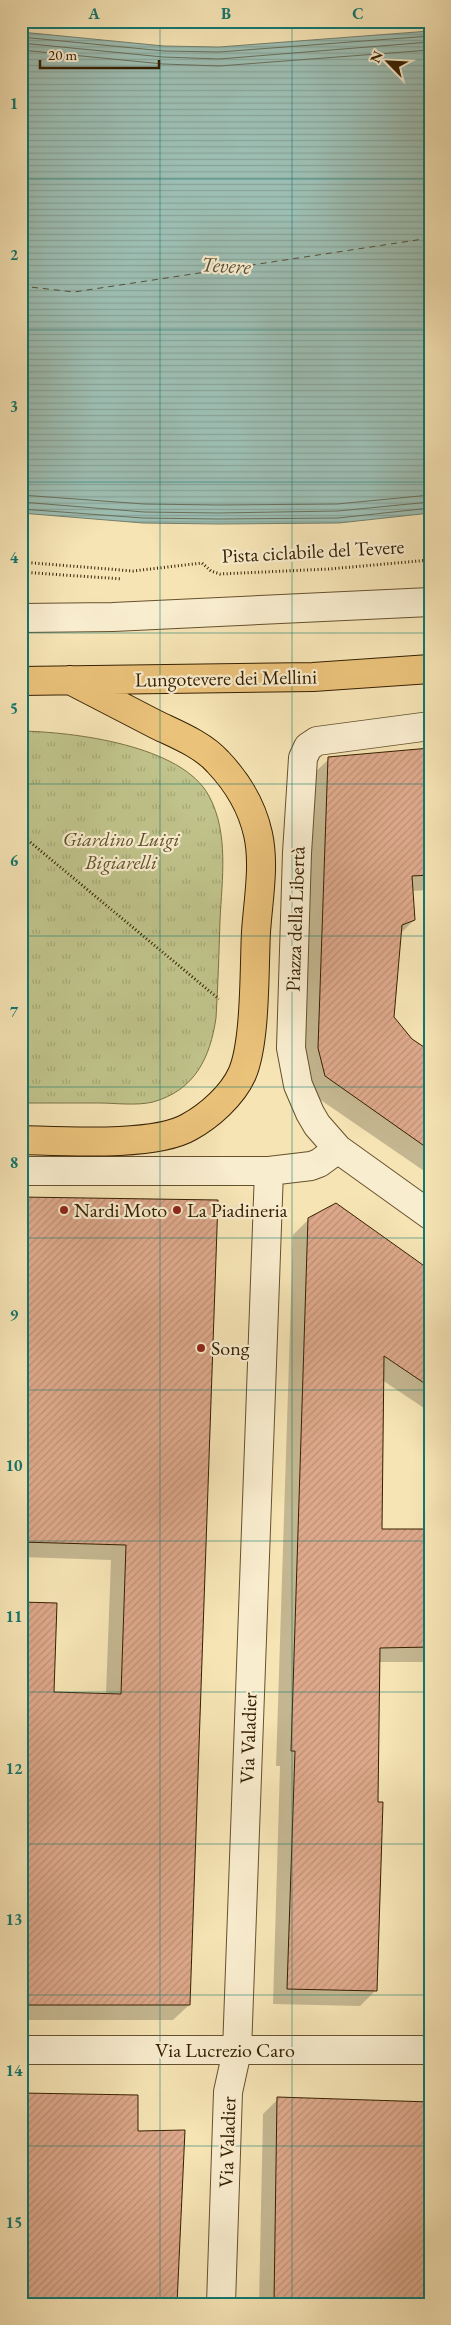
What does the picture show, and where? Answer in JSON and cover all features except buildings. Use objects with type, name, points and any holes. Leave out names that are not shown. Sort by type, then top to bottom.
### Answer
[{"type":"main road","name":"Lungotevere dei Mellini","points":[[21,681],[313,677],[430,669]]},
{"type":"main road","points":[[21,1140],[144,1139],[169,1136],[184,1130],[219,1104],[235,1086],[242,1073],[247,1055],[252,1022],[260,857],[256,824],[243,796],[217,760],[196,745],[70,680]]},
{"type":"street","points":[[21,618],[112,617],[430,602]]},
{"type":"street","name":"Piazza della Libertà","points":[[430,726],[324,739],[313,743],[305,752],[302,764],[297,853],[291,1048],[298,1085],[317,1126],[338,1149],[430,1215]]},
{"type":"street","points":[[21,1170],[269,1171],[311,1166],[320,1163],[338,1149]]},
{"type":"street","name":"Via Valadier","points":[[221,2304],[228,2092],[237,2051],[269,1171]]},
{"type":"street","name":"Via Lucrezio Caro","points":[[21,2050],[430,2050]]},
{"type":"path","name":"Pista ciclabile del Tevere","points":[[21,562],[133,571],[202,563],[212,571],[220,574],[430,560]]},
{"type":"path","points":[[21,572],[126,580]]},
{"type":"path","points":[[21,832],[24,837],[222,1001],[252,1022]]},
{"type":"green space","name":"Giardino Luigi Bigiarelli","points":[[21,731],[69,734],[124,745],[151,753],[176,764],[195,779],[209,796],[215,810],[222,841],[223,856],[216,1018],[205,1059],[190,1081],[168,1097],[140,1104],[21,1103]]},
{"type":"water","name":"Tevere","points":[[430,31],[430,513],[339,523],[218,524],[143,523],[21,513],[21,32],[164,46],[219,47]]},
{"type":"ferry route","points":[[21,286],[74,292],[430,238]]},
{"type":"place","name":"Nardi Moto","points":[[64,1210]]},
{"type":"place","name":"La Piadineria","points":[[177,1210]]},
{"type":"place","name":"Song","points":[[201,1348]]}]
